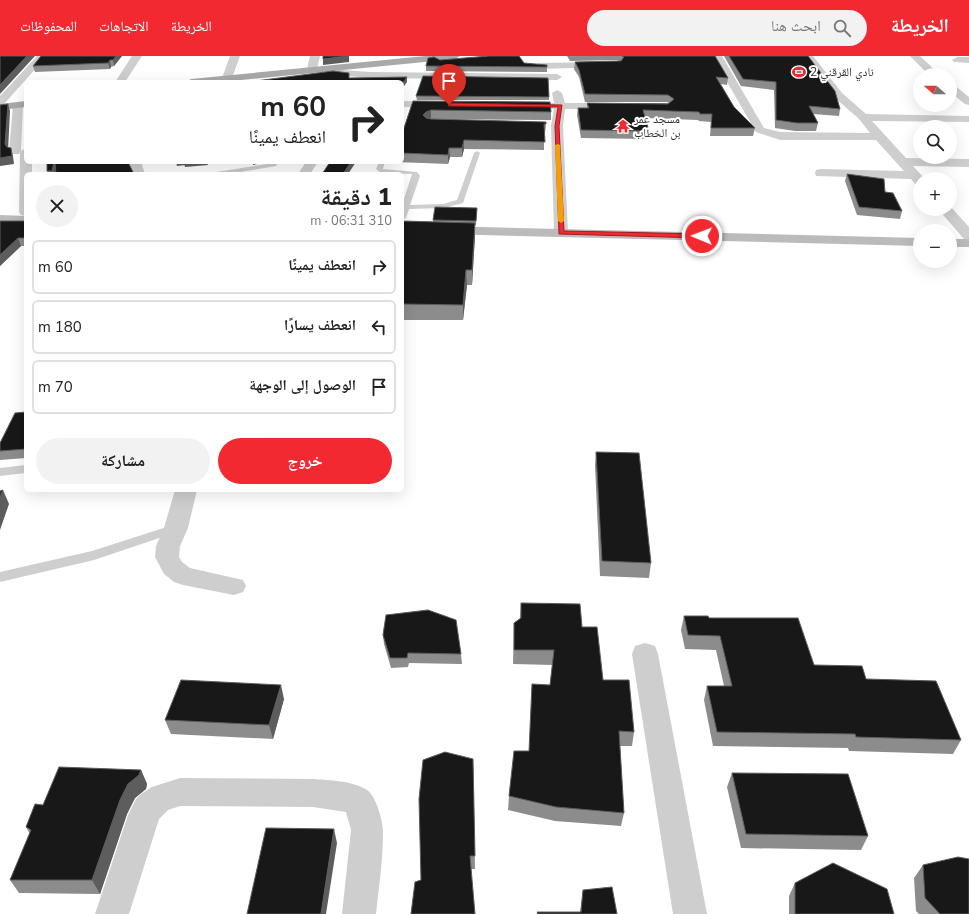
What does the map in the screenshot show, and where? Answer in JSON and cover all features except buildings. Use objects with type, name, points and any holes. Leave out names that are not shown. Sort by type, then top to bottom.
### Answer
[{"type":"main road","points":[[209,80],[310,74],[458,60]]},
{"type":"main road","points":[[260,80],[458,60]]},
{"type":"main road","points":[[0,102],[23,103]]},
{"type":"main road","points":[[0,107],[23,103]]},
{"type":"street","points":[[0,102],[42,56]]},
{"type":"street","points":[[121,80],[137,56]]},
{"type":"street","points":[[227,78],[235,56]]},
{"type":"street","points":[[310,74],[315,56]]},
{"type":"street","points":[[717,56],[760,130],[764,132],[780,136],[879,137]]},
{"type":"street","points":[[808,56],[838,95],[863,117],[879,137],[913,174]]},
{"type":"street","points":[[915,56],[928,68]]},
{"type":"street","points":[[957,60],[969,60]]},
{"type":"street","points":[[329,72],[370,75],[617,64]]},
{"type":"street","points":[[525,66],[554,66]]},
{"type":"street","points":[[554,66],[553,92],[560,106],[553,126],[561,233]]},
{"type":"street","points":[[957,93],[969,102]]},
{"type":"street","points":[[23,103],[22,151],[24,182]]},
{"type":"street","points":[[404,104],[449,105]]},
{"type":"street","points":[[513,105],[629,106]]},
{"type":"street","points":[[863,117],[969,119]]},
{"type":"street","points":[[0,153],[22,151]]},
{"type":"street","points":[[902,162],[969,164]]},
{"type":"street","points":[[821,173],[913,178]]},
{"type":"street","points":[[951,216],[969,236]]},
{"type":"street","points":[[0,219],[24,220]]},
{"type":"street","points":[[404,229],[913,242]]},
{"type":"street","points":[[957,243],[969,243]]},
{"type":"street","points":[[185,492],[176,528],[168,546],[167,557],[173,568],[183,576],[234,586]]},
{"type":"street","points":[[645,654],[690,914]]},
{"type":"street","points":[[112,914],[147,808],[154,801],[166,794],[180,792],[312,793],[336,795],[356,800],[362,807],[367,830],[358,914]]},
{"type":"lane","points":[[404,172],[415,173],[416,176],[404,207],[444,206],[460,201],[477,153]]},
{"type":"lane","points":[[381,164],[379,169],[381,170],[404,172]]},
{"type":"lane","points":[[230,172],[274,166]]},
{"type":"lane","points":[[0,472],[24,469]]},
{"type":"lane","points":[[0,577],[94,555],[176,528]]},
{"type":"slow traffic","points":[[558,145],[561,221]]},
{"type":"place","name":"نادي القرقني 2","points":[[799,72]]},
{"type":"place","name":"مسجد عمر بن الخطاب","points":[[623,126]]},
{"type":"route","points":[[449,105],[560,106],[557,126],[561,233],[702,236]]}]
